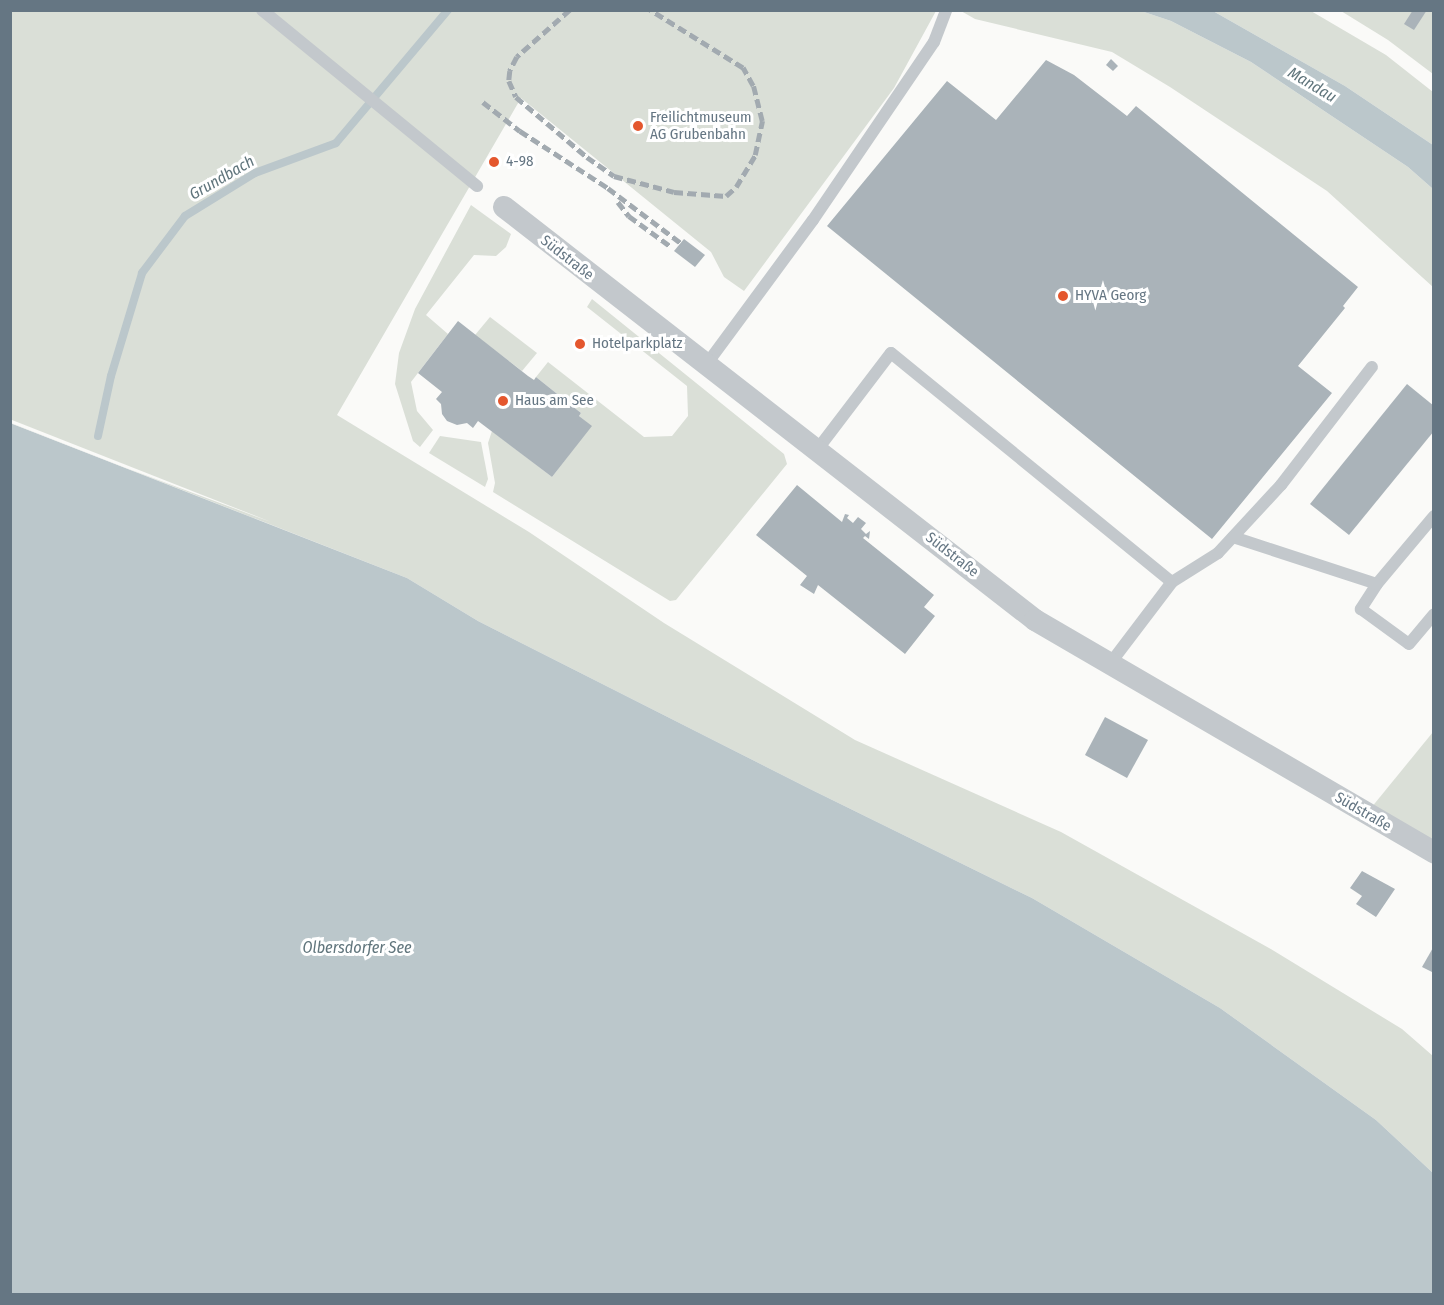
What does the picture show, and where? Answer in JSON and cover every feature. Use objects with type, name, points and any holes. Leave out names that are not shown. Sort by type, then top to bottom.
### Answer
[{"type":"street","name":"Südstraße","points":[[504,207],[1035,620],[1434,852]]},
{"type":"lane","points":[[262,10],[348,83],[477,186]]},
{"type":"lane","points":[[706,365],[813,220],[934,42],[946,10]]},
{"type":"lane","points":[[817,450],[891,353],[1172,582]]},
{"type":"lane","points":[[1109,665],[1172,582],[1218,553],[1281,485],[1372,367]]},
{"type":"lane","points":[[1434,516],[1377,584],[1361,609],[1410,644],[1434,614]]},
{"type":"lane","points":[[1233,537],[1377,584]]},
{"type":"shaded area","points":[[10,11],[936,11],[894,88],[744,291],[724,277],[711,252],[521,98],[337,415],[529,532],[664,623],[855,740],[1061,832],[1269,948],[1402,1029],[1433,1056],[1433,1173],[1376,1120],[1220,1008],[1032,898],[478,621],[407,578],[11,423]]},
{"type":"shaded area","points":[[961,11],[1141,11],[1171,21],[1251,62],[1408,167],[1433,189],[1433,287],[1327,191],[1170,87],[1112,52],[975,19]]},
{"type":"shaded area","points":[[1213,11],[1311,11],[1386,55],[1433,92],[1433,145],[1345,86]]},
{"type":"shaded area","points":[[1341,11],[1433,11],[1433,74],[1388,40]]},
{"type":"shaded area","points":[[471,205],[511,234],[506,247],[496,256],[474,255],[426,315],[448,334],[411,382],[417,411],[433,430],[420,447],[413,441],[395,384],[399,353],[415,309]]},
{"type":"shaded area","points":[[592,299],[784,454],[787,464],[676,600],[670,601],[493,492],[495,483],[488,443],[492,431],[552,477],[591,426],[579,416],[581,413],[536,377],[548,362],[644,437],[672,436],[688,416],[687,386],[587,307]]},
{"type":"shaded area","points":[[490,317],[537,353],[522,371],[475,335]]},
{"type":"shaded area","points":[[440,436],[481,442],[488,479],[485,487],[429,453]]},
{"type":"shaded area","points":[[1433,732],[1433,841],[1371,808]]},
{"type":"water","name":"Mandau","points":[[1141,11],[1213,11],[1345,86],[1433,145],[1433,189],[1408,167],[1251,62],[1171,21]]},
{"type":"water","name":"Olbersdorfer See","points":[[10,423],[407,578],[478,621],[1032,898],[1220,1008],[1376,1120],[1433,1173],[1433,1294],[11,1294]]},
{"type":"pier","points":[[10,420],[271,522],[126,468],[11,423]]},
{"type":"building","points":[[1413,10],[1427,10],[1414,30],[1404,24]]},
{"type":"building","points":[[1111,59],[1118,66],[1113,71],[1106,65]]},
{"type":"building","name":"HYVA Georg","points":[[1046,60],[1074,75],[1127,116],[1136,106],[1358,287],[1343,306],[1345,308],[1298,366],[1332,393],[1212,539],[827,226],[947,81],[996,120]]},
{"type":"building","points":[[684,239],[705,255],[695,267],[674,251]]},
{"type":"building","name":"Haus am See","points":[[458,321],[528,376],[534,380],[536,377],[581,413],[579,416],[592,426],[552,477],[478,421],[473,428],[467,423],[457,425],[447,421],[442,414],[441,404],[436,399],[442,392],[418,373]]},
{"type":"building","points":[[1407,384],[1434,406],[1434,431],[1349,535],[1310,504]]},
{"type":"building","points":[[797,485],[842,522],[845,514],[849,515],[847,518],[853,523],[858,517],[866,523],[861,529],[866,534],[870,531],[869,539],[865,536],[863,538],[934,595],[924,607],[935,616],[905,654],[818,585],[814,594],[800,585],[807,576],[756,535]]},
{"type":"building","points":[[1105,717],[1148,740],[1127,778],[1085,755]]},
{"type":"building","points":[[1362,871],[1395,889],[1376,917],[1356,904],[1362,896],[1350,888]]},
{"type":"building","points":[[1434,946],[1434,973],[1422,967]]},
{"type":"waterway","name":"Grundbach","points":[[98,436],[111,376],[142,273],[185,216],[255,173],[336,143],[448,10]]},
{"type":"railway","points":[[570,10],[517,57],[510,71],[509,81],[516,97],[587,157],[614,176],[674,192],[726,196],[736,187],[755,155],[762,121],[753,86],[743,68],[650,10]]},
{"type":"railway","points":[[483,102],[520,131],[608,188],[681,243]]},
{"type":"railway","points":[[618,202],[629,216],[670,246]]},
{"type":"place","name":"Freilichtmuseum AG Grubenbahn","points":[[638,126]]},
{"type":"place","name":"4-98","points":[[494,162]]},
{"type":"place","name":"HYVA Georg","points":[[1063,296]]},
{"type":"place","name":"Hotelparkplatz","points":[[580,344]]},
{"type":"place","name":"Haus am See","points":[[503,401]]}]
